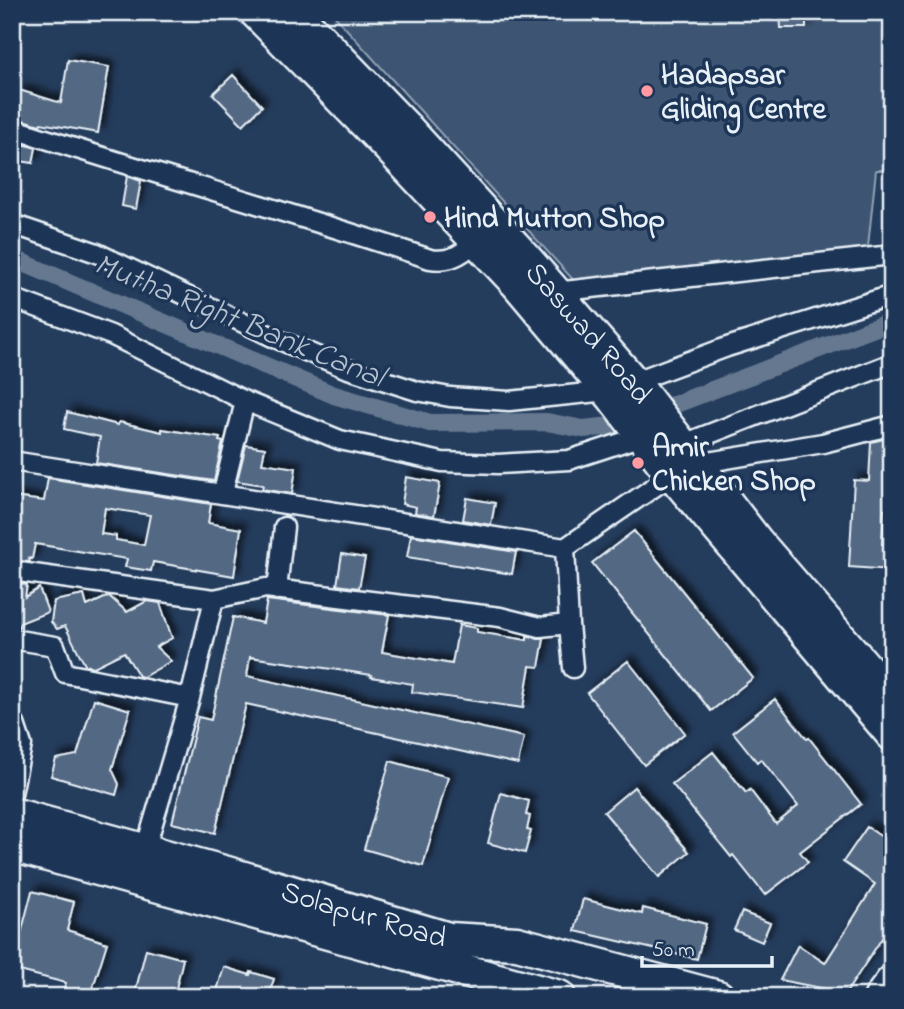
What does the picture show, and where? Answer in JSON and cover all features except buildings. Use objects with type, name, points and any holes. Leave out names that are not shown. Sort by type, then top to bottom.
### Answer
[{"type":"highway","name":"Saswad Road","points":[[256,12],[516,283],[623,390]]},
{"type":"highway","name":"Saswad Road","points":[[294,12],[405,128],[555,292],[662,449],[757,541]]},
{"type":"highway","points":[[662,449],[892,734]]},
{"type":"highway","points":[[662,449],[786,627],[892,753]]},
{"type":"highway","points":[[757,541],[821,593],[892,674]]},
{"type":"highway","points":[[757,541],[892,698]]},
{"type":"highway","name":"Solapur Road","points":[[12,814],[145,850],[445,951]]},
{"type":"highway","name":"Solapur Road","points":[[12,845],[445,951],[517,943],[718,997]]},
{"type":"highway","points":[[445,951],[515,972],[640,997]]},
{"type":"highway","points":[[515,972],[559,997]]},
{"type":"highway","points":[[881,997],[892,982]]},
{"type":"street","points":[[12,128],[430,259],[453,259],[478,242]]},
{"type":"street","points":[[12,224],[97,253],[276,339],[345,368],[417,391],[450,397],[509,401],[623,390],[727,347],[892,295]]},
{"type":"street","points":[[555,292],[892,255]]},
{"type":"street","points":[[12,298],[111,335],[245,401],[340,440],[442,462],[498,464],[569,460],[662,449],[823,443],[892,425]]},
{"type":"street","points":[[573,668],[565,548],[662,449],[892,363]]},
{"type":"street","points":[[223,492],[245,401]]},
{"type":"street","points":[[12,461],[223,492],[565,548]]},
{"type":"street","points":[[277,590],[285,527]]},
{"type":"street","points":[[12,571],[214,599],[267,588],[500,617],[540,628],[569,624]]},
{"type":"street","points":[[145,850],[190,698],[214,599]]},
{"type":"street","points":[[12,639],[55,646],[65,673],[190,698]]},
{"type":"street","points":[[12,722],[22,745],[12,794]]},
{"type":"shaded area","name":"Hadapsar Gliding Centre","points":[[331,12],[892,12],[892,170],[876,170],[867,256],[576,283]]},
{"type":"waterway","name":"Mutha Right Bank Canal","points":[[12,258],[334,395],[430,423],[547,422],[583,429],[621,425],[892,321]]},
{"type":"place","name":"Hadapsar Gliding Centre","points":[[647,91]]},
{"type":"place","name":"Hind Mutton Shop","points":[[430,217]]},
{"type":"place","name":"Amir Chicken Shop","points":[[638,463]]}]
